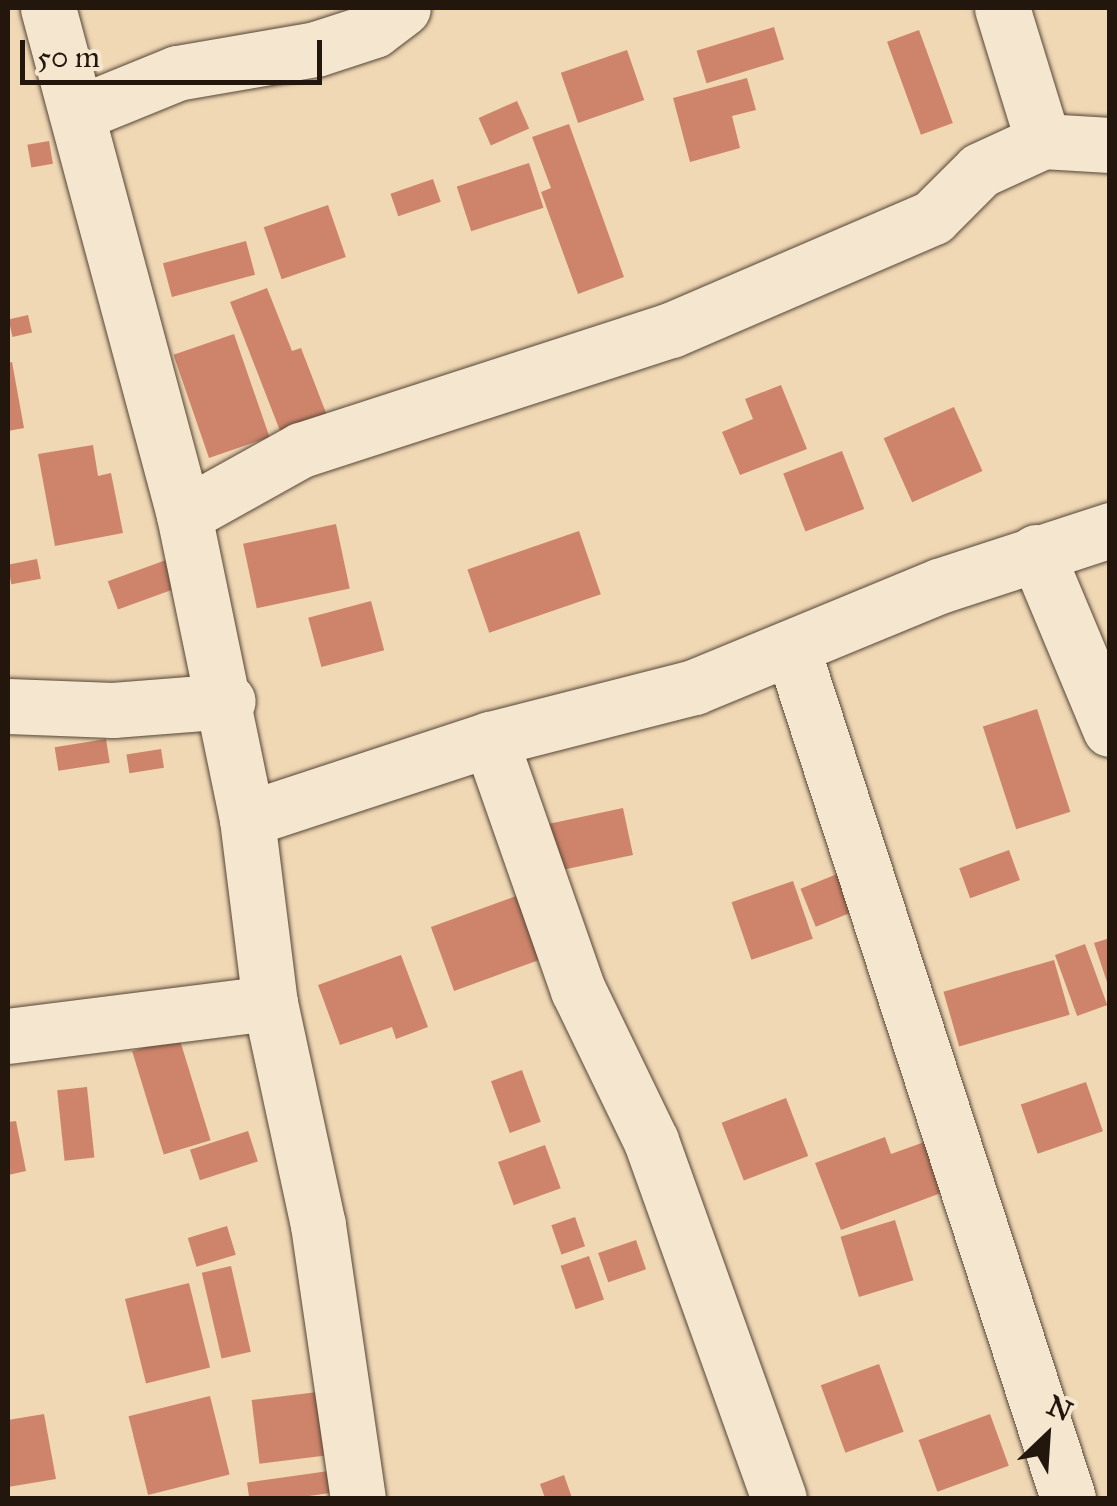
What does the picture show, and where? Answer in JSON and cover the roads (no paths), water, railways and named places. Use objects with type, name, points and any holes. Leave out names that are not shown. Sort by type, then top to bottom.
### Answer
[{"type":"street","points":[[48,8],[184,515],[228,701],[270,1003],[318,1225],[358,1498]]},
{"type":"street","points":[[79,113],[177,73],[316,48],[374,30],[403,8]]},
{"type":"street","points":[[1002,8],[1042,141]]},
{"type":"street","points":[[184,515],[301,450],[670,330],[933,217],[980,170],[1042,141],[1110,146]]},
{"type":"street","points":[[247,819],[490,739],[694,687],[1036,552],[1110,530]]},
{"type":"street","points":[[1036,552],[1110,729]]},
{"type":"street","points":[[792,648],[1068,1498]]},
{"type":"street","points":[[8,706],[113,710],[228,701]]},
{"type":"street","points":[[490,739],[578,990],[651,1141],[779,1498]]},
{"type":"street","points":[[238,760],[325,793]]},
{"type":"street","points":[[8,1036],[270,1003]]}]
